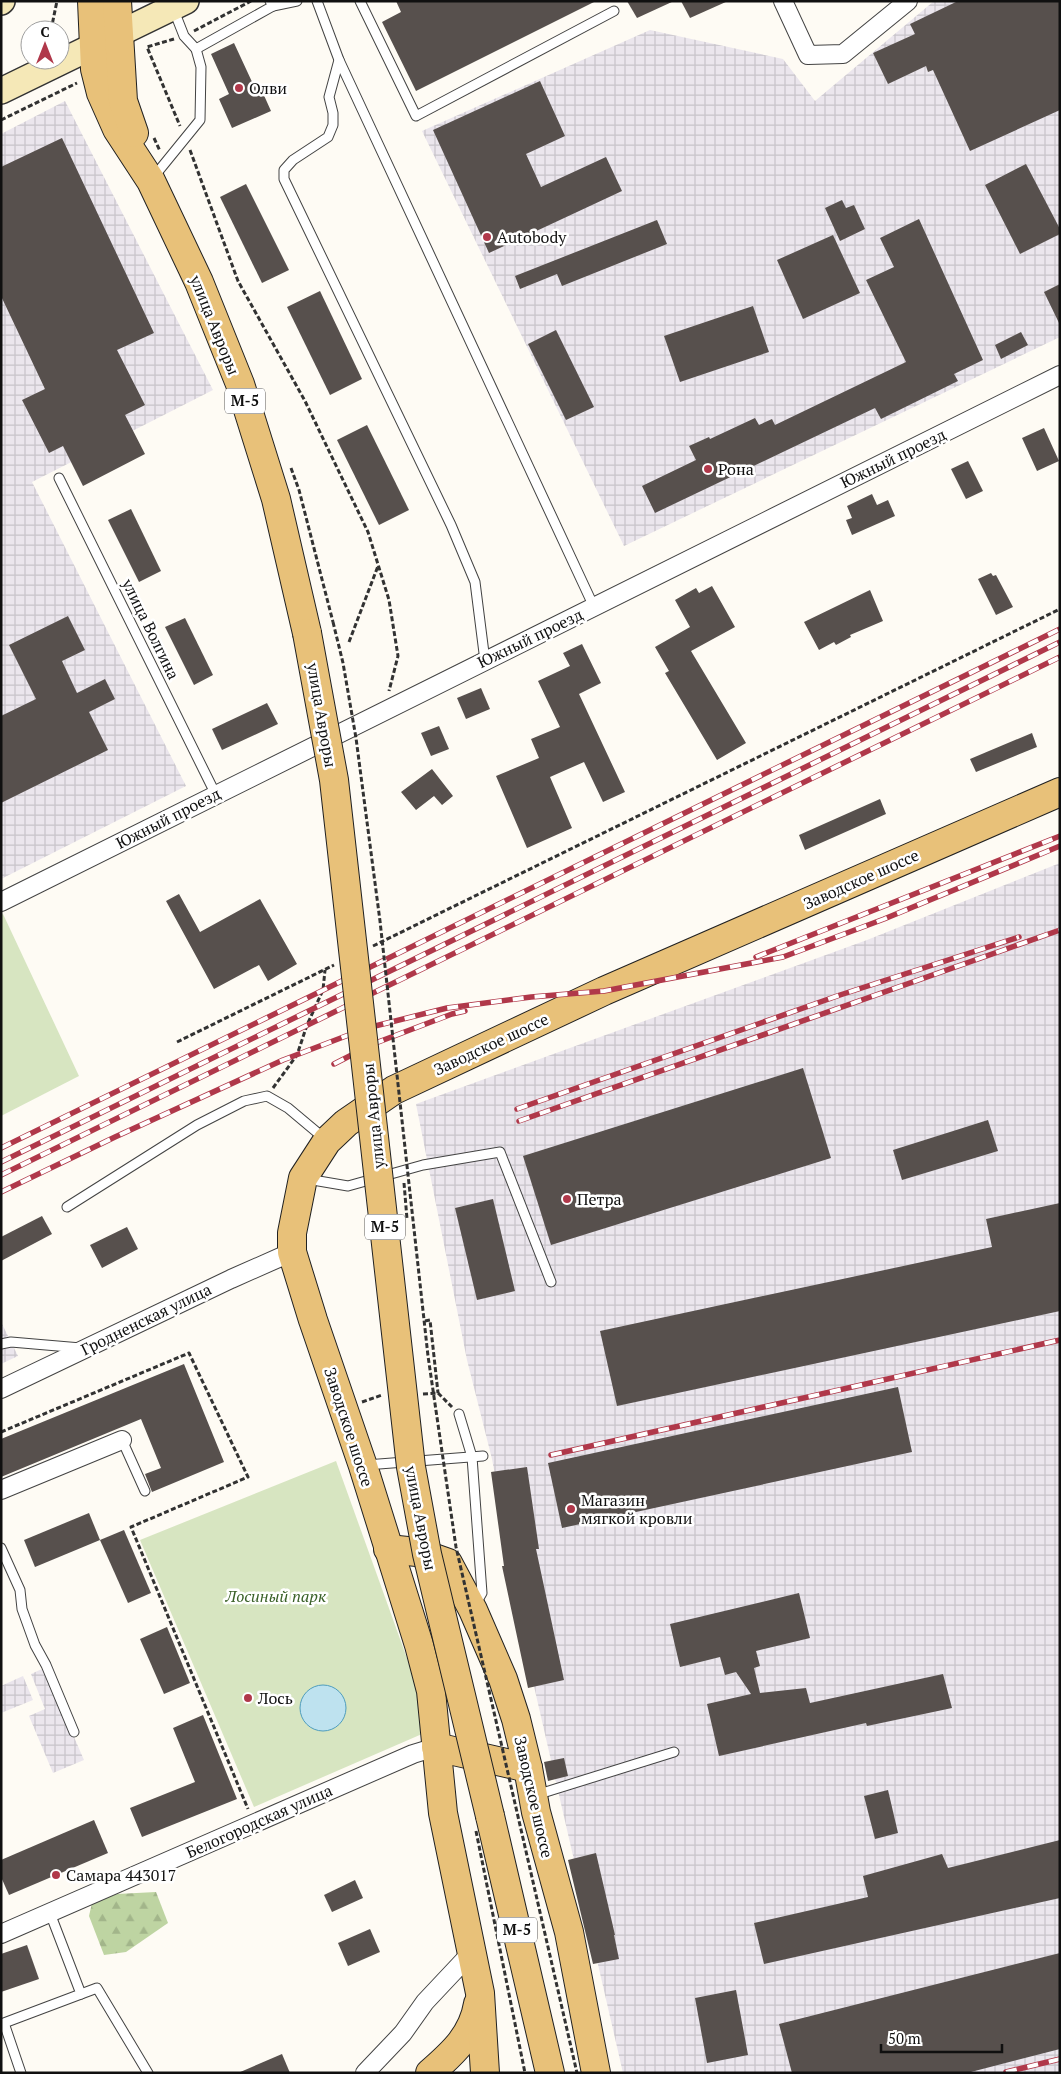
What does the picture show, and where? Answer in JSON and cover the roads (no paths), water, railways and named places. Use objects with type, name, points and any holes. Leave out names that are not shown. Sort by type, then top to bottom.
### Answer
[{"type":"main road","name":"улица Авроры","points":[[92,1],[95,69],[105,104],[117,129],[149,178],[199,282],[240,384],[276,499],[307,633],[334,780],[411,1467],[427,1554],[550,2073]]},
{"type":"main road","name":"улица Авроры","points":[[117,1],[124,101],[149,178]]},
{"type":"main road","points":[[1,91],[180,5]]},
{"type":"main road","name":"Заводское шоссе","points":[[485,2073],[480,1993],[443,1812],[431,1691],[419,1645],[363,1466],[292,1252],[292,1233],[303,1178],[327,1141],[346,1123],[394,1090],[604,991],[1060,792]]},
{"type":"main road","name":"Заводское шоссе","points":[[388,1549],[417,1552],[448,1563],[472,1610],[503,1679],[516,1720],[528,1768],[536,1812],[569,1932],[596,2073]]},
{"type":"main road","points":[[436,1747],[528,1768]]},
{"type":"main road","name":"Заводское шоссе","points":[[430,2073],[453,2053],[466,2038],[477,2009],[480,1993]]},
{"type":"main road","points":[[537,2073],[544,2044]]},
{"type":"street","points":[[783,1],[808,55],[842,54],[908,1]]},
{"type":"street","name":"Южный проезд","points":[[1,902],[1060,375]]},
{"type":"street","name":"Гродненская улица","points":[[1,1389],[292,1252]]},
{"type":"street","points":[[1,1490],[122,1440]]},
{"type":"street","name":"Белогородская улица","points":[[1,1934],[413,1754],[436,1747]]},
{"type":"street","points":[[365,2073],[403,2033],[425,2002],[472,1952]]},
{"type":"lane","points":[[196,49],[272,3],[297,1]]},
{"type":"lane","points":[[317,1],[339,60],[594,606]]},
{"type":"lane","points":[[360,1],[416,116],[614,11]]},
{"type":"lane","points":[[149,178],[200,120],[202,68],[196,49],[184,36],[180,5]]},
{"type":"lane","points":[[339,60],[329,97],[333,113],[333,125],[328,137],[293,160],[284,170],[284,179],[451,525],[475,582],[484,661]]},
{"type":"lane","name":"улица Волгина","points":[[59,478],[216,795]]},
{"type":"lane","points":[[67,1207],[197,1125],[244,1101],[267,1096],[288,1108],[327,1141]]},
{"type":"lane","points":[[303,1178],[348,1186],[423,1165],[500,1152],[550,1282]]},
{"type":"lane","points":[[1,1344],[12,1342],[86,1348]]},
{"type":"lane","points":[[459,1414],[472,1457],[482,1592],[472,1610]]},
{"type":"lane","points":[[122,1440],[145,1491]]},
{"type":"lane","points":[[363,1466],[483,1456]]},
{"type":"lane","points":[[1,1548],[20,1590],[22,1608],[35,1645],[46,1664],[74,1732]]},
{"type":"lane","points":[[533,1796],[674,1752]]},
{"type":"lane","points":[[50,1913],[81,1994]]},
{"type":"lane","points":[[21,2073],[4,2023],[97,1988],[148,2073]]},
{"type":"water","points":[[328,1685],[340,1691],[345,1699],[345,1717],[340,1725],[332,1730],[318,1731],[306,1725],[301,1717],[300,1703],[306,1691],[314,1686]]},
{"type":"railway","points":[[1,1148],[1060,629]]},
{"type":"railway","points":[[1,1162],[1060,642]]},
{"type":"railway","points":[[1,1175],[1060,657]]},
{"type":"railway","points":[[756,957],[1060,836]]},
{"type":"railway","points":[[1,1192],[283,1060],[367,1028],[447,1008],[531,997],[604,991],[783,957],[884,919],[1060,846]]},
{"type":"railway","points":[[519,1121],[1060,930]]},
{"type":"railway","points":[[517,1109],[840,995],[1019,937]]},
{"type":"railway","points":[[334,1064],[373,1044],[452,1014],[465,1011]]},
{"type":"railway","points":[[551,1455],[1060,1340]]},
{"type":"railway","points":[[1006,2072],[1060,2059]]},
{"type":"place","name":"Олви","points":[[239,88]]},
{"type":"place","name":"Autobody","points":[[487,237]]},
{"type":"place","name":"Рона","points":[[708,469]]},
{"type":"place","name":"Петра","points":[[567,1199]]},
{"type":"place","name":"Магазин мягкой кровли","points":[[571,1509]]},
{"type":"place","name":"Лось","points":[[248,1698]]},
{"type":"place","name":"Самара 443017","points":[[56,1875]]},
{"type":"park label","name":"Лосиный парк","points":[[276,1596]]}]
